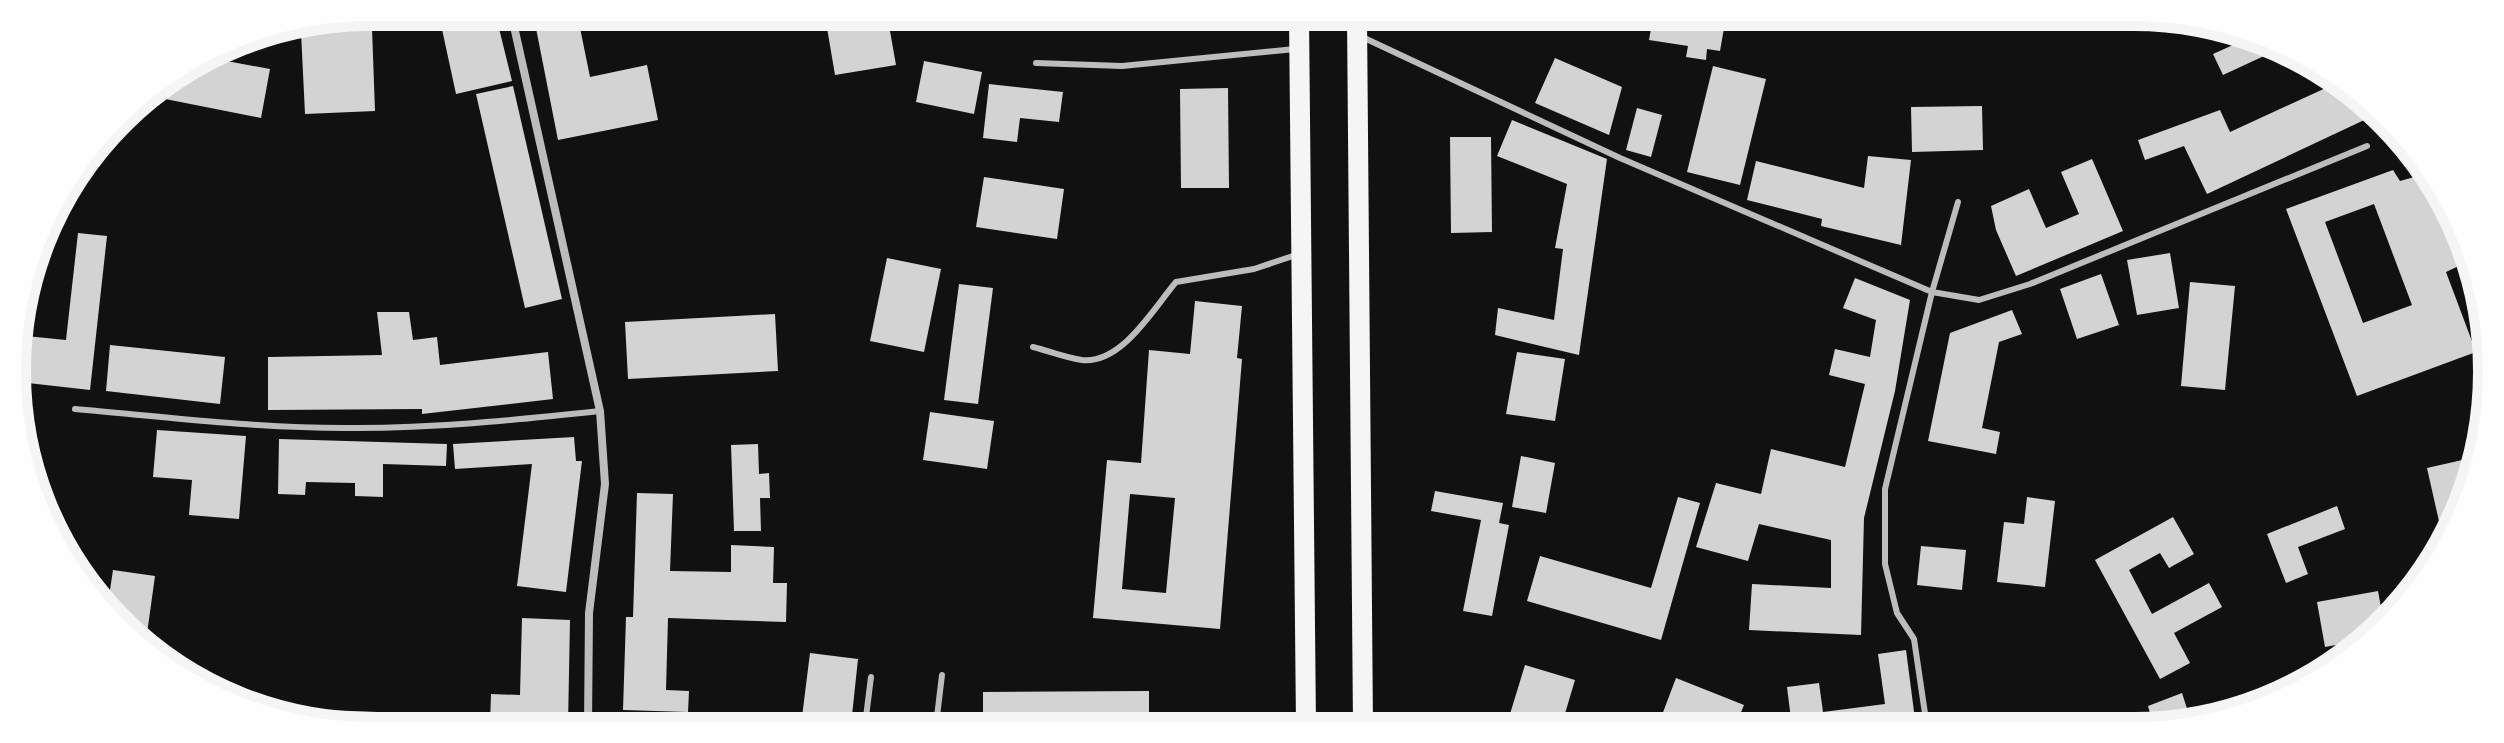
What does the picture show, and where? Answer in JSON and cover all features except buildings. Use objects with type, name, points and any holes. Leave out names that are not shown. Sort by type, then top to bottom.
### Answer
[{"type":"main road","points":[[1299,26],[1306,717]]},
{"type":"main road","points":[[1357,26],[1363,717]]},
{"type":"street","points":[[514,26],[600,411],[605,484],[589,613],[588,717]]},
{"type":"lane","points":[[1359,26],[1620,158],[1932,292],[1979,300],[2030,284],[2367,146]]},
{"type":"lane","points":[[1036,63],[1122,66],[1300,48]]},
{"type":"lane","points":[[1926,717],[1914,639],[1897,613],[1885,564],[1885,489],[1932,292],[1958,202]]},
{"type":"lane","points":[[1033,347],[1083,360],[1106,357],[1122,345],[1176,282],[1254,269],[1301,253]]},
{"type":"lane","points":[[75,409],[237,424],[345,428],[487,423],[600,411]]},
{"type":"lane","points":[[937,717],[942,675]]},
{"type":"lane","points":[[866,717],[871,677]]}]
